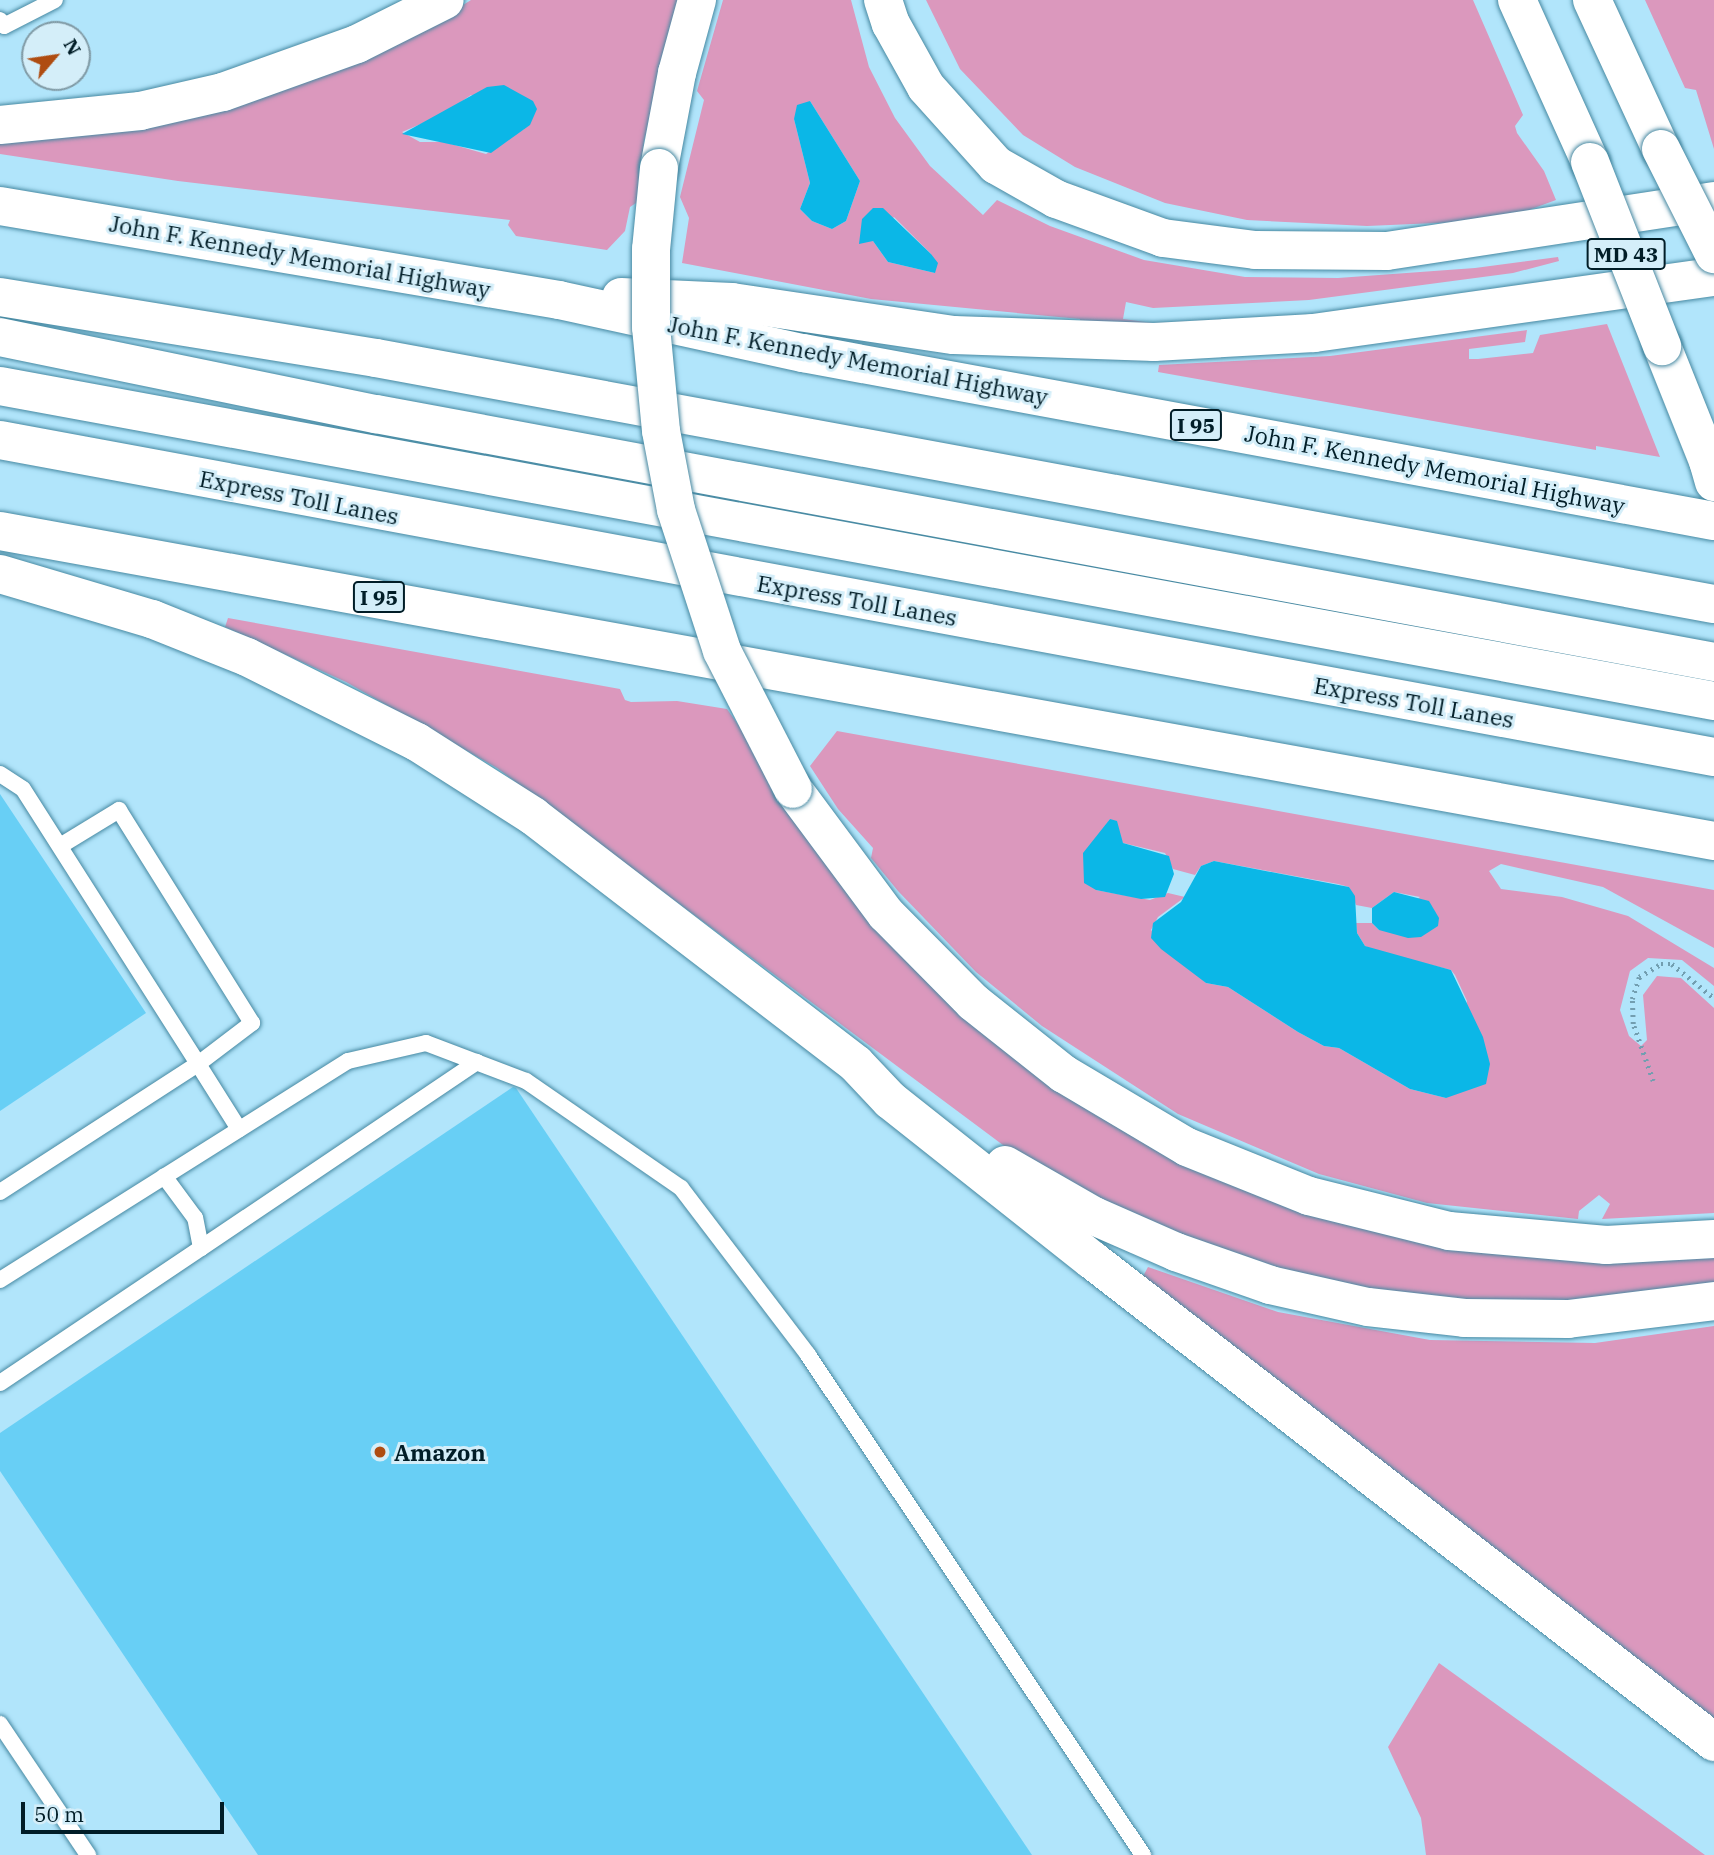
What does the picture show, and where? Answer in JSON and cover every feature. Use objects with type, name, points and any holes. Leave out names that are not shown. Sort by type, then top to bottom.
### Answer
[{"type":"highway","points":[[0,125],[140,111],[223,92],[357,44],[445,0]]},
{"type":"highway","points":[[697,0],[677,73],[659,168],[651,249],[651,327],[661,431],[676,510],[722,651],[793,789],[877,903],[973,1002],[1064,1074],[1187,1147],[1309,1196],[1450,1231],[1595,1245],[1714,1239]]},
{"type":"highway","points":[[883,0],[891,24],[926,87],[996,164],[1056,199],[1163,238],[1255,250],[1387,251],[1714,201]]},
{"type":"highway","name":"MD 43","points":[[1517,0],[1590,162],[1708,463]]},
{"type":"highway","points":[[1592,0],[1714,244]]},
{"type":"highway","points":[[1613,0],[1668,148],[1714,254]]},
{"type":"highway","name":"John F. Kennedy Memorial Highway","points":[[0,206],[559,300],[803,353],[1714,521]]},
{"type":"highway","points":[[559,300],[695,298],[954,335],[1154,342],[1314,333],[1714,277]]},
{"type":"highway","points":[[0,297],[376,358],[1714,604]]},
{"type":"highway","points":[[0,337],[349,409],[1714,662]]},
{"type":"highway","points":[[0,386],[1714,701]]},
{"type":"highway","name":"Express Toll Lanes","points":[[0,440],[1714,757]]},
{"type":"highway","name":"I 95","points":[[0,531],[1714,841]]},
{"type":"highway","points":[[0,574],[92,599],[199,637],[309,685],[417,742],[570,843],[856,1064],[1020,1174],[1094,1216],[1176,1252],[1270,1285],[1368,1307],[1476,1318],[1608,1317],[1714,1301]]},
{"type":"highway","points":[[1657,651],[1691,636],[1714,612]]},
{"type":"highway","points":[[856,1064],[890,1100],[1092,1260],[1714,1742]]},
{"type":"lane","points":[[0,20],[4,26],[55,0]]},
{"type":"lane","points":[[0,774],[23,789],[239,1129]]},
{"type":"lane","points":[[0,1192],[198,1064],[253,1023],[119,810],[60,846]]},
{"type":"lane","points":[[0,1280],[348,1061],[426,1043],[526,1081],[681,1188],[808,1355],[1143,1855]]},
{"type":"lane","points":[[0,1383],[477,1062]]},
{"type":"lane","points":[[164,1176],[195,1218],[201,1248]]},
{"type":"lane","points":[[0,1724],[88,1855]]},
{"type":"path","points":[[1653,1081],[1633,1024],[1632,999],[1639,977],[1661,964],[1672,964],[1714,998]]},
{"type":"shaded area","points":[[471,0],[681,0],[644,141],[639,201],[630,207],[625,231],[607,250],[516,236],[508,225],[510,220],[178,181],[0,154],[0,140],[452,12]],"holes":[[[471,95],[524,129],[486,154],[444,142],[420,142],[402,132],[442,115]]]},
{"type":"shaded area","points":[[723,0],[851,0],[869,67],[895,118],[930,166],[983,215],[997,200],[1050,226],[1144,260],[1245,277],[1338,278],[1475,268],[1558,257],[1559,261],[1513,273],[1309,300],[1153,308],[1126,302],[1123,319],[1153,323],[1310,315],[1080,328],[1080,319],[871,299],[682,263],[689,218],[680,197],[704,100],[697,91]],"holes":[[[810,101],[860,181],[846,221],[832,229],[812,221],[800,209],[810,183],[794,119]],[[894,217],[931,254],[935,273],[888,262],[873,241]]]},
{"type":"shaded area","points":[[926,0],[1473,0],[1523,115],[1515,126],[1517,133],[1544,171],[1556,200],[1526,211],[1460,222],[1367,226],[1247,220],[1165,203],[1075,167],[1023,135],[960,69]]},
{"type":"shaded area","points":[[1645,0],[1714,0],[1714,149],[1696,90],[1685,88]]},
{"type":"shaded area","points":[[1607,324],[1660,457],[1596,446],[1596,450],[1158,372],[1159,365],[1330,356],[1527,330],[1525,342],[1469,349],[1469,359],[1478,359],[1533,353],[1540,335]]},
{"type":"shaded area","points":[[228,618],[620,689],[625,700],[631,702],[677,701],[727,709],[897,947],[1332,1220],[1454,1249],[1714,1254],[1714,1288],[1617,1302],[1448,1302],[1290,1275],[1164,1232],[1011,1151],[497,768],[346,682],[225,627]]},
{"type":"shaded area","points":[[837,731],[1714,890],[1714,948],[1603,887],[1501,864],[1489,871],[1501,889],[1562,897],[1628,916],[1714,968],[1714,986],[1682,960],[1648,958],[1630,971],[1620,1010],[1629,1036],[1641,1046],[1647,1040],[1643,995],[1657,976],[1681,978],[1714,1008],[1714,1213],[1602,1219],[1610,1204],[1599,1195],[1579,1211],[1578,1219],[1427,1203],[1319,1174],[1178,1114],[1042,1026],[976,972],[898,891],[871,858],[873,848],[838,809],[810,766]],"holes":[[[1110,819],[1123,843],[1165,853],[1173,869],[1195,875],[1201,866],[1214,861],[1338,884],[1349,887],[1356,905],[1372,908],[1394,892],[1420,897],[1379,930],[1372,923],[1356,923],[1357,933],[1365,946],[1376,951],[1451,970],[1455,975],[1467,1001],[1446,1098],[1410,1089],[1339,1048],[1324,1046],[1298,1032],[1228,987],[1206,983],[1151,930],[1158,917],[1185,897],[1168,893],[1150,900],[1096,890],[1099,835]]]},
{"type":"shaded area","points":[[1148,1267],[1278,1312],[1430,1340],[1595,1343],[1714,1326],[1714,1725],[1141,1280]]},
{"type":"shaded area","points":[[1439,1663],[1705,1855],[1426,1855],[1421,1818],[1388,1747]]},
{"type":"water","points":[[504,85],[533,101],[537,109],[530,125],[491,153],[402,134],[487,87]]},
{"type":"water","points":[[810,101],[860,181],[846,221],[832,229],[812,221],[800,209],[810,183],[794,119],[797,105]]},
{"type":"water","points":[[873,208],[883,208],[931,254],[938,263],[935,273],[888,262],[873,241],[859,244],[862,219]]},
{"type":"water","points":[[1110,819],[1117,821],[1123,843],[1169,856],[1174,874],[1165,897],[1141,899],[1096,890],[1084,883],[1083,853]]},
{"type":"water","points":[[1214,861],[1349,887],[1355,896],[1357,933],[1365,946],[1451,970],[1483,1037],[1490,1064],[1486,1084],[1446,1098],[1410,1089],[1339,1048],[1324,1046],[1298,1032],[1228,987],[1206,983],[1161,949],[1151,938],[1153,923],[1181,902],[1201,866]]},
{"type":"water","points":[[1394,892],[1429,901],[1439,918],[1438,926],[1421,937],[1408,938],[1379,930],[1372,923],[1372,908]]},
{"type":"building","points":[[0,794],[146,1013],[0,1111]]},
{"type":"building","name":"Amazon","points":[[513,1087],[1032,1855],[258,1855],[0,1471],[0,1433]]},
{"type":"place","name":"Amazon","points":[[380,1452]]}]
